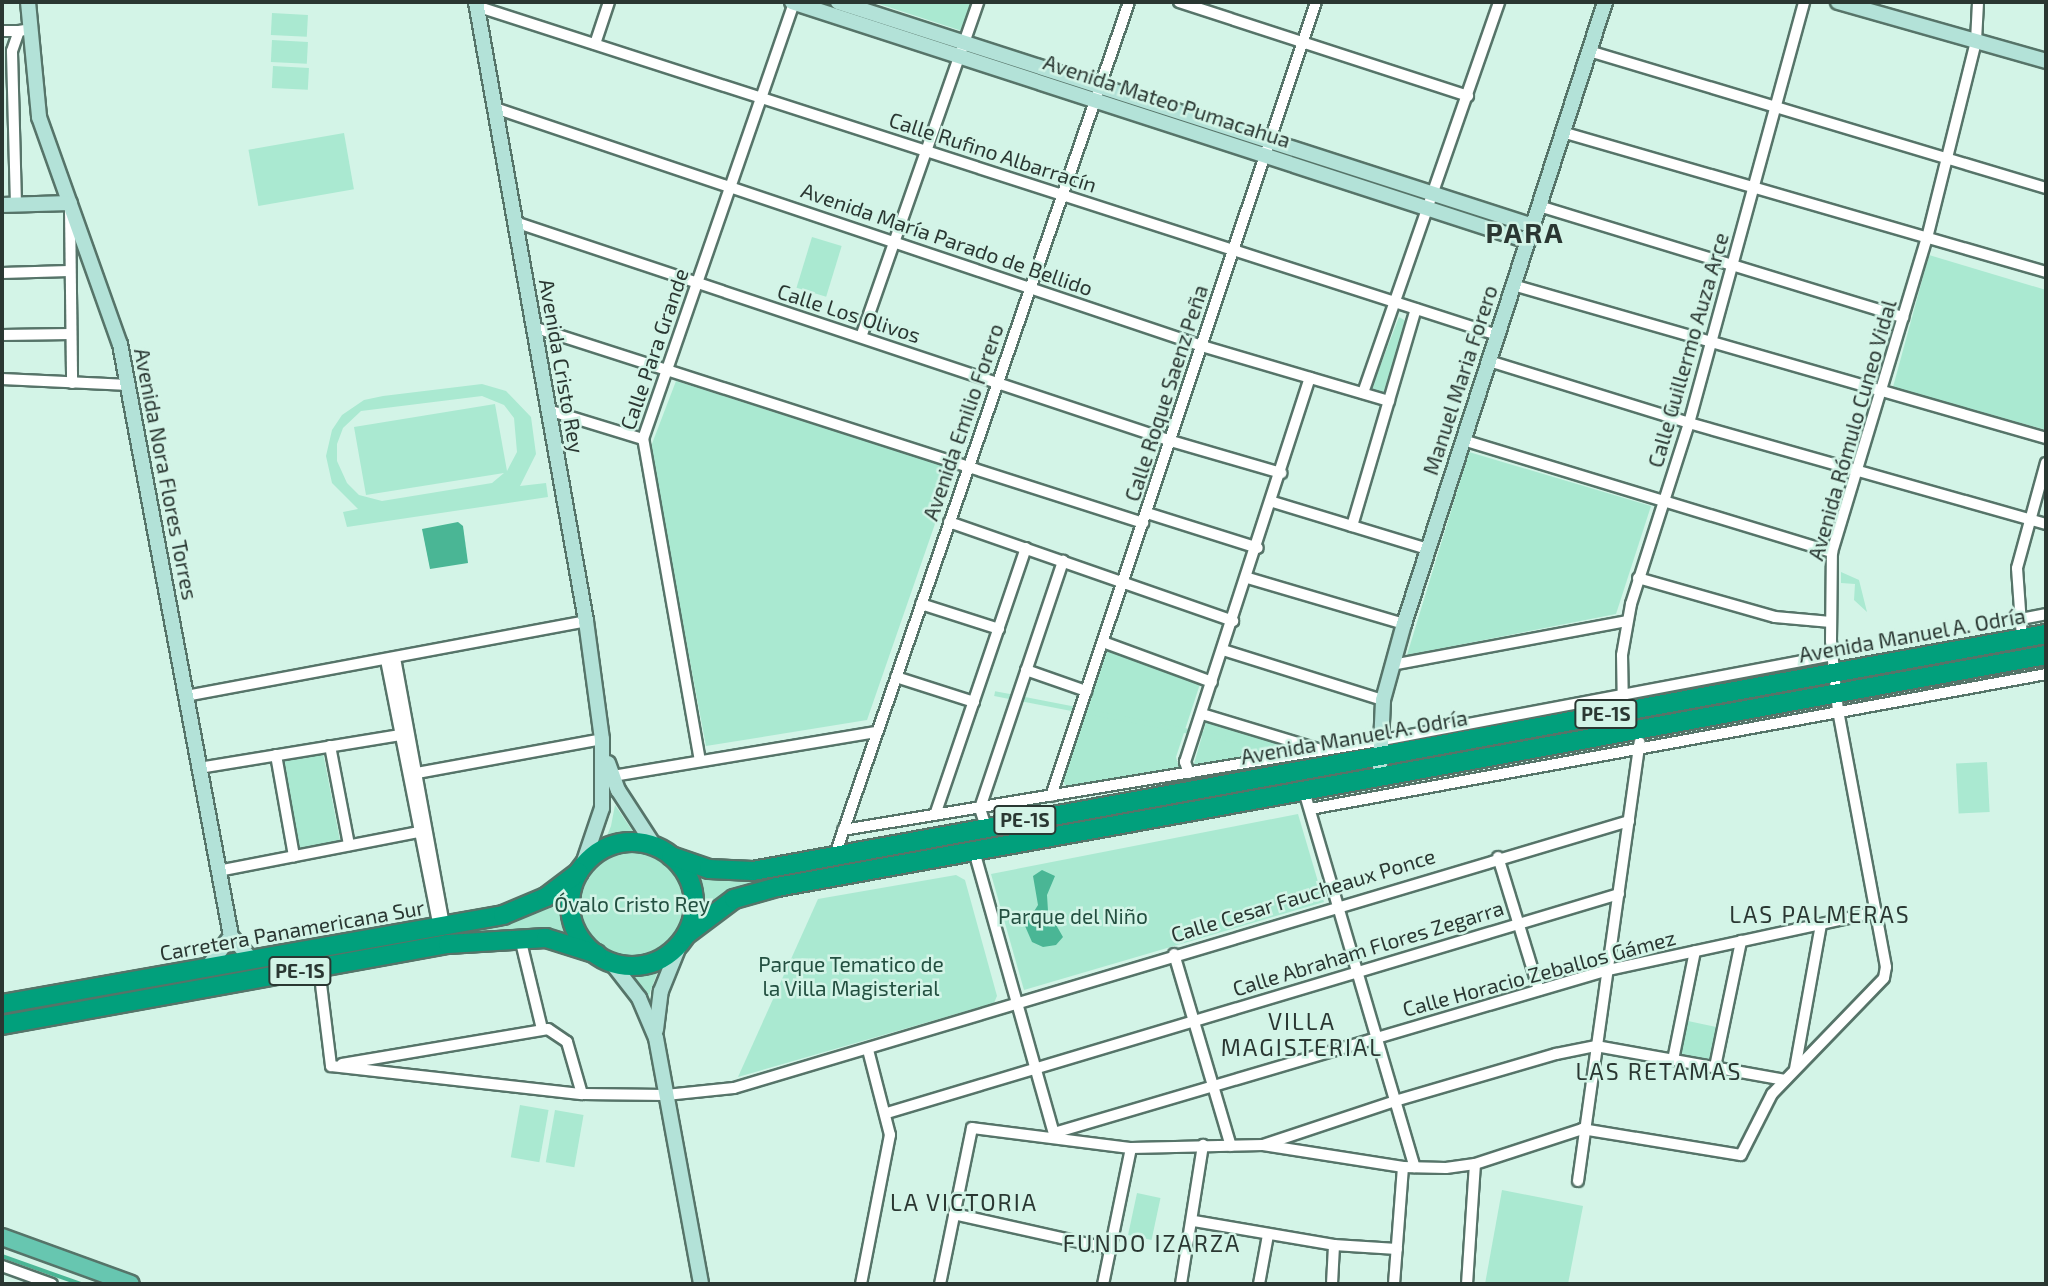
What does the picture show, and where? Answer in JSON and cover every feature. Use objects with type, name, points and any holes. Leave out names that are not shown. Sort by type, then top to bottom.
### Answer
[{"type":"highway","name":"Avenida Manuel A. Odría","points":[[671,856],[732,872],[986,827],[1379,748],[1619,706],[1833,664],[2046,634]]},
{"type":"highway","name":"Avenida Manuel A. Odría","points":[[683,939],[720,907],[755,892],[1614,734],[1640,738],[1837,702],[2046,655]]},
{"type":"highway","points":[[1614,734],[1619,706]]},
{"type":"highway","points":[[982,849],[986,827]]},
{"type":"highway","name":"PE-1S","points":[[581,870],[615,844],[655,847],[671,856],[685,873],[693,893],[693,914],[683,939],[663,958],[643,965],[604,958]]},
{"type":"highway","points":[[581,870],[570,901],[573,922],[604,958]]},
{"type":"highway","name":"Carretera Panamericana Sur","points":[[2,1004],[519,910],[546,897],[581,870]]},
{"type":"highway","name":"Carretera Panamericana Sur","points":[[2,1025],[448,944],[520,937],[546,938],[604,958]]},
{"type":"highway","points":[[167,975],[170,995]]},
{"type":"main road","points":[[2,1237],[128,1284]]},
{"type":"street","name":"Avenida Nora Flores Torres","points":[[9,205],[12,60],[24,30],[28,2]]},
{"type":"street","points":[[595,44],[609,2]]},
{"type":"street","name":"Avenida Mateo Pumacahua","points":[[794,2],[962,50],[1267,148],[1432,202],[1528,241]]},
{"type":"street","name":"Calle Para Grande","points":[[700,761],[643,439],[794,2]]},
{"type":"street","name":"Avenida Mateo Pumacahua","points":[[838,2],[962,50]]},
{"type":"street","points":[[861,337],[928,152],[978,2]]},
{"type":"street","name":"Avenida Emilio Forero","points":[[835,855],[1129,2]]},
{"type":"street","points":[[1179,2],[1468,96]]},
{"type":"street","name":"Calle Roque Saenz Peña","points":[[1051,796],[1316,2]]},
{"type":"street","points":[[1363,393],[1398,303],[1499,2]]},
{"type":"street","name":"Manuel Maria Forero","points":[[1382,776],[1379,748],[1383,700],[1392,665],[1605,2]]},
{"type":"street","name":"Calle Guillermo Auza Arce","points":[[1619,706],[1627,621],[1638,578],[1689,423],[1777,111],[1804,2]]},
{"type":"street","points":[[1838,2],[2046,61]]},
{"type":"street","name":"Avenida Rómulo Cuneo Vidal","points":[[1582,1129],[1741,1155],[1762,1110],[1784,1080],[1886,975],[1877,912],[1837,702],[1831,622],[1832,552],[1927,238],[1976,41],[1978,2]]},
{"type":"street","name":"Calle Rufino Albarracín","points":[[476,4],[1497,335]]},
{"type":"street","name":"Avenida Cristo Rey","points":[[476,4],[586,621],[602,739],[602,808],[581,870]]},
{"type":"street","name":"Avenida Nora Flores Torres","points":[[24,30],[39,117],[108,305],[129,385],[231,936],[252,960]]},
{"type":"street","points":[[2,31],[24,30]]},
{"type":"street","points":[[1589,51],[1777,111],[2046,188]]},
{"type":"street","name":"Avenida María Parado de Bellido","points":[[495,108],[1202,345],[1389,401]]},
{"type":"street","points":[[1562,132],[2046,272]]},
{"type":"street","name":"Avenida Mateo Pumacahua","points":[[1432,202],[1533,226]]},
{"type":"street","points":[[9,205],[70,203],[72,383]]},
{"type":"street","points":[[1539,206],[1903,317]]},
{"type":"street","name":"Calle Los Olivos","points":[[515,222],[1171,441],[1281,473]]},
{"type":"street","points":[[2,273],[69,271]]},
{"type":"street","points":[[1513,285],[2046,438]]},
{"type":"street","points":[[1352,526],[1416,309]]},
{"type":"street","points":[[533,327],[969,465],[1145,518],[1258,548]]},
{"type":"street","points":[[2,335],[71,334]]},
{"type":"street","points":[[1489,361],[1689,423],[2046,524]]},
{"type":"street","points":[[1189,774],[1185,762],[1273,502],[1310,378]]},
{"type":"street","points":[[2,379],[129,385]]},
{"type":"street","points":[[548,410],[643,439]]},
{"type":"street","points":[[1463,440],[1665,499],[1832,552]]},
{"type":"street","points":[[2022,638],[2017,568],[2028,519],[2046,463]]},
{"type":"street","points":[[1273,502],[1428,549]]},
{"type":"street","points":[[949,522],[1233,621]]},
{"type":"street","points":[[935,815],[1026,548]]},
{"type":"street","points":[[986,827],[980,808],[1063,561]]},
{"type":"street","points":[[1248,578],[1404,624]]},
{"type":"street","points":[[1638,578],[1775,617],[1831,622]]},
{"type":"street","points":[[921,604],[999,629]]},
{"type":"street","points":[[2021,619],[2046,614]]},
{"type":"street","points":[[186,696],[586,621]]},
{"type":"street","points":[[1392,665],[1627,621]]},
{"type":"street","points":[[1103,642],[1213,682]]},
{"type":"street","points":[[1223,650],[1383,700]]},
{"type":"street","points":[[391,659],[400,734],[441,926]]},
{"type":"street","points":[[391,659],[417,773],[441,926]]},
{"type":"street","points":[[1026,670],[1086,691]]},
{"type":"street","name":"Avenida Manuel A. Odría","points":[[1837,702],[2046,674]]},
{"type":"street","points":[[896,677],[974,702]]},
{"type":"street","points":[[1202,713],[1318,749]]},
{"type":"street","points":[[613,776],[877,732]]},
{"type":"street","points":[[199,768],[400,734]]},
{"type":"street","points":[[1578,1181],[1582,1129],[1608,970],[1640,738]]},
{"type":"street","name":"Avenida Manuel A. Odría","points":[[1310,809],[1640,738]]},
{"type":"street","points":[[417,773],[602,739]]},
{"type":"street","name":"Avenida Cristo Rey","points":[[602,739],[613,776],[655,847]]},
{"type":"street","points":[[330,746],[349,845]]},
{"type":"street","name":"Avenida Manuel A. Odría","points":[[843,830],[1189,774],[1318,749],[1379,748]]},
{"type":"street","points":[[276,755],[293,856]]},
{"type":"street","points":[[1304,791],[1415,1167]]},
{"type":"street","name":"Calle Cesar Faucheaux Ponce","points":[[331,1066],[582,1094],[666,1095],[734,1088],[868,1050],[1338,905],[1629,821]]},
{"type":"street","points":[[218,871],[419,832]]},
{"type":"street","points":[[982,849],[1019,1004],[1055,1136]]},
{"type":"street","points":[[1499,857],[1539,990]]},
{"type":"street","name":"Calle Abraham Flores Zegarra","points":[[887,1113],[1619,894]]},
{"type":"street","name":"Calle Horacio Zeballos Gámez","points":[[1055,1136],[1213,1084],[1608,970],[1877,912]]},
{"type":"street","points":[[1795,1070],[1821,924]]},
{"type":"street","points":[[206,968],[231,936]]},
{"type":"street","points":[[520,937],[542,1029]]},
{"type":"street","points":[[656,1038],[661,991],[683,939]]},
{"type":"street","points":[[1715,1067],[1741,941]]},
{"type":"street","points":[[1673,1060],[1695,951]]},
{"type":"street","points":[[1174,954],[1231,1146]]},
{"type":"street","points":[[604,958],[639,998],[656,1038],[701,1284]]},
{"type":"street","points":[[319,968],[331,1066],[542,1029],[554,1031],[567,1042],[582,1094]]},
{"type":"street","points":[[1263,1145],[1395,1101],[1596,1046],[1784,1080]]},
{"type":"street","points":[[861,1284],[890,1135],[887,1113],[868,1050]]},
{"type":"street","points":[[940,1284],[972,1128],[1055,1136],[1131,1148],[1263,1145],[1403,1167],[1475,1164],[1582,1129]]},
{"type":"street","points":[[1181,1284],[1194,1221],[1203,1145]]},
{"type":"street","points":[[1103,1284],[1131,1148]]},
{"type":"street","points":[[1467,1284],[1475,1164]]},
{"type":"street","points":[[1394,1284],[1403,1167]]},
{"type":"street","points":[[954,1214],[1110,1249]]},
{"type":"street","points":[[1194,1221],[1334,1245],[1397,1249]]},
{"type":"street","points":[[1258,1284],[1268,1235]]},
{"type":"street","points":[[1332,1284],[1334,1245]]},
{"type":"street","points":[[2,1266],[52,1284]]},
{"type":"street","points":[[18,1284],[21,1273]]},
{"type":"green space","points":[[873,2],[972,2],[962,31]]},
{"type":"green space","points":[[272,13],[308,15],[307,37],[271,35]]},
{"type":"green space","points":[[272,40],[308,42],[307,64],[271,62]]},
{"type":"green space","points":[[273,66],[309,68],[308,90],[272,88]]},
{"type":"green space","points":[[344,133],[354,189],[258,206],[248,150]]},
{"type":"green space","points":[[812,237],[842,246],[826,297],[797,288]]},
{"type":"green space","points":[[1929,255],[2046,290],[2046,430],[1893,387]]},
{"type":"green space","points":[[1399,317],[1406,321],[1386,396],[1371,390]]},
{"type":"green space","points":[[676,381],[954,469],[867,720],[706,746],[650,449]]},
{"type":"green space","points":[[482,384],[506,391],[531,417],[536,454],[520,486],[546,483],[548,497],[347,527],[343,512],[358,509],[332,483],[326,456],[332,430],[342,415],[364,400]],"holes":[[[482,396],[504,405],[514,418],[517,452],[507,471],[495,404],[354,427],[366,495],[504,473],[492,483],[382,501],[359,495],[347,483],[337,461],[337,444],[343,428],[361,411]]]},
{"type":"green space","points":[[1469,452],[1651,506],[1616,614],[1407,655]]},
{"type":"green space","points":[[1841,572],[1859,580],[1867,612],[1854,600],[1855,584],[1841,583]]},
{"type":"green space","points":[[2046,639],[2046,650],[1874,682],[1869,677],[1869,672]]},
{"type":"green space","points":[[1107,651],[1200,684],[1176,757],[1179,768],[1067,788],[1063,781]]},
{"type":"green space","points":[[1824,683],[1827,689],[1619,724],[1621,719]]},
{"type":"green space","points":[[995,691],[1375,765],[1374,770],[994,696]]},
{"type":"green space","points":[[1207,719],[1304,749],[1193,767]]},
{"type":"green space","points":[[1606,724],[1606,728],[1386,770],[1385,759]]},
{"type":"green space","points":[[323,753],[340,841],[299,849],[282,761]]},
{"type":"green space","points":[[1987,762],[1990,812],[1959,814],[1956,764]]},
{"type":"green space","points":[[615,805],[634,833],[606,838],[611,826]]},
{"type":"green space","name":"Parque del Niño","points":[[1298,814],[1324,902],[1024,990],[991,874]]},
{"type":"green space","points":[[982,835],[986,842],[734,892],[700,912],[701,897],[691,870]]},
{"type":"green space","name":"Óvalo Cristo Rey","points":[[632,847],[654,851],[672,864],[685,882],[689,904],[685,926],[672,944],[654,957],[632,961],[610,957],[592,944],[579,926],[575,904],[579,882],[592,864],[610,851]]},
{"type":"green space","name":"Parque Tematico de la Villa Magisterial","points":[[956,875],[965,880],[997,996],[994,1003],[738,1077],[818,899]]},
{"type":"green space","points":[[565,889],[567,920],[576,940],[560,934],[176,985],[494,925]]},
{"type":"green space","points":[[658,971],[650,992],[648,1002],[628,973]]},
{"type":"green space","points":[[159,983],[161,991],[2,1021],[2,1011]]},
{"type":"green space","points":[[1688,1021],[1717,1027],[1710,1061],[1681,1055]]},
{"type":"green space","points":[[520,1105],[549,1110],[539,1162],[511,1157]]},
{"type":"green space","points":[[555,1110],[584,1115],[574,1167],[546,1162]]},
{"type":"green space","points":[[1502,1190],[1583,1206],[1568,1284],[1485,1284]]},
{"type":"green space","points":[[1137,1193],[1160,1198],[1152,1240],[1128,1235]]},
{"type":"shaded area","points":[[458,522],[463,526],[468,563],[430,569],[422,529]]},
{"type":"shaded area","points":[[1042,870],[1055,876],[1047,895],[1048,911],[1063,937],[1056,945],[1043,947],[1032,942],[1025,926],[1038,905],[1033,876]]},
{"type":"waterway","points":[[2,1256],[81,1284]]},
{"type":"district","name":"PARA","points":[[1525,232]]},
{"type":"district","name":"LAS PALMERAS","points":[[1820,914]]},
{"type":"district","name":"VILLA MAGISTERIAL","points":[[1302,1034]]},
{"type":"district","name":"LAS RETAMAS","points":[[1659,1071]]},
{"type":"district","name":"LA VICTORIA","points":[[964,1202]]},
{"type":"district","name":"FUNDO IZARZA","points":[[1152,1243]]}]
